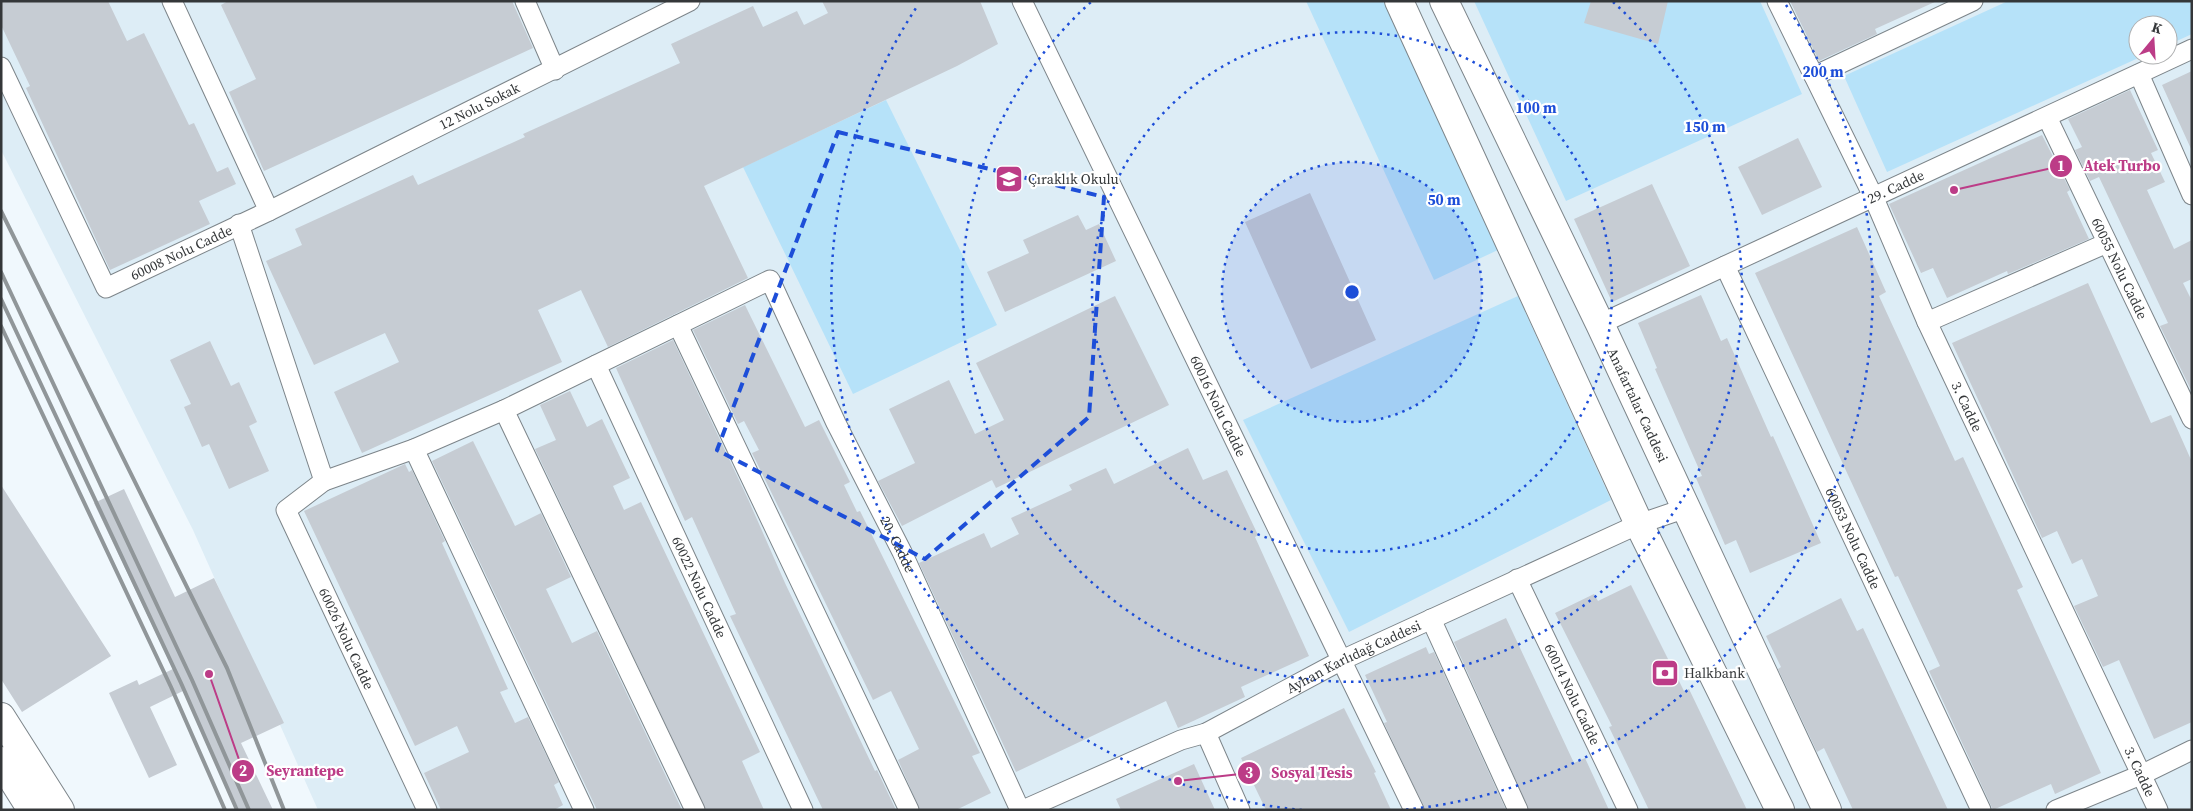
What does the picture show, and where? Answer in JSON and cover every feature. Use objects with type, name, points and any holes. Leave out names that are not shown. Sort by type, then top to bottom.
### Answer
[{"type":"main road","points":[[1399,1],[1639,524],[1780,810]]},
{"type":"main road","name":"Anafartalar Caddesi","points":[[1444,1],[1600,324],[1827,810]]},
{"type":"main road","points":[[1,717],[60,810]]},
{"type":"main road","points":[[1,761],[32,810]]},
{"type":"street","points":[[172,1],[269,211]]},
{"type":"street","points":[[525,1],[555,70]]},
{"type":"street","name":"12 Nolu Sokak","points":[[269,211],[690,1]]},
{"type":"street","name":"60016 Nolu Cadde","points":[[1022,1],[1414,810]]},
{"type":"street","name":"3. Cadde","points":[[1777,1],[1873,196],[1927,322],[2143,774],[2158,810]]},
{"type":"street","points":[[1814,76],[1973,1]]},
{"type":"street","name":"29. Cadde","points":[[1600,324],[2192,49]]},
{"type":"street","name":"60008 Nolu Cadde","points":[[1,66],[106,288],[269,211]]},
{"type":"street","points":[[2139,74],[2192,195]]},
{"type":"street","name":"60055 Nolu Cadde","points":[[2046,117],[2192,419]]},
{"type":"street","points":[[239,224],[324,481],[414,450],[504,410],[678,325],[909,810]]},
{"type":"street","points":[[1927,322],[2107,243]]},
{"type":"street","name":"60053 Nolu Cadde","points":[[1725,266],[1981,810]]},
{"type":"street","name":"20. Cadde","points":[[678,325],[770,280],[836,422],[902,552],[1022,810]]},
{"type":"street","name":"60022 Nolu Cadde","points":[[596,365],[803,810]]},
{"type":"street","points":[[504,410],[695,810]]},
{"type":"street","points":[[414,450],[584,810]]},
{"type":"street","name":"60026 Nolu Cadde","points":[[324,481],[286,510],[426,810]]},
{"type":"street","name":"Ayhan Karlıdağ Caddesi","points":[[1022,810],[1181,740],[1206,732],[1342,660],[1516,579],[1639,524],[1686,508]]},
{"type":"street","name":"60014 Nolu Cadde","points":[[1516,579],[1628,810]]},
{"type":"street","points":[[1431,619],[1518,810]]},
{"type":"street","points":[[1206,732],[1240,810]]},
{"type":"street","points":[[2056,810],[2143,774],[2192,750]]},
{"type":"highlighted area","points":[[838,132],[1104,197],[1089,417],[925,559],[717,450]]},
{"type":"shaded area","points":[[1,1],[2192,1],[2192,810],[318,810],[193,530],[1,150]]},
{"type":"shaded area","points":[[1306,1],[1383,1],[1500,249],[1434,280]]},
{"type":"shaded area","points":[[1474,1],[1760,1],[1802,94],[1566,201]]},
{"type":"shaded area","points":[[2008,1],[2192,1],[2192,34],[2178,40],[2178,15],[2128,15],[2128,63],[1887,172],[1844,76]]},
{"type":"shaded area","points":[[886,100],[997,325],[853,394],[743,167]]},
{"type":"shaded area","points":[[1518,296],[1611,500],[1349,632],[1243,420]]},
{"type":"building","points":[[1,1],[108,1],[127,41],[144,33],[189,125],[194,123],[217,172],[228,167],[236,184],[199,201],[210,224],[110,270],[26,88],[30,86],[1,25]]},
{"type":"building","points":[[228,1],[512,1],[533,48],[264,171],[229,92],[256,79],[221,5]]},
{"type":"building","points":[[822,1],[980,1],[998,44],[957,66],[704,186],[748,278],[608,347],[581,290],[538,310],[562,362],[362,453],[334,392],[399,362],[385,333],[314,365],[266,261],[302,245],[295,229],[413,175],[418,185],[525,137],[523,134],[680,63],[671,44],[753,6],[763,27],[797,11],[804,25],[828,13]]},
{"type":"building","points":[[1591,1],[1668,1],[1658,44],[1584,23]]},
{"type":"building","points":[[1790,1],[1937,1],[1875,29],[1877,34],[1819,61]]},
{"type":"building","points":[[2192,71],[2192,151],[2162,85]]},
{"type":"building","points":[[2130,90],[2158,150],[2151,153],[2165,182],[2147,190],[2174,249],[2192,240],[2192,279],[2183,283],[2192,301],[2192,392],[2160,326],[2168,323],[2099,177],[2090,181],[2075,150],[2082,147],[2068,119]]},
{"type":"building","points":[[2042,135],[2070,190],[2067,192],[2089,239],[2008,274],[2007,271],[1947,298],[1933,268],[1921,273],[1889,204]]},
{"type":"building","points":[[1798,138],[1822,187],[1762,215],[1738,167]]},
{"type":"building","points":[[1652,184],[1690,266],[1612,302],[1574,219]]},
{"type":"building","points":[[1310,193],[1376,340],[1311,369],[1245,222]]},
{"type":"building","points":[[1078,215],[1086,230],[1099,224],[1116,261],[1005,312],[987,272],[1029,253],[1023,240]]},
{"type":"building","points":[[1857,227],[1886,292],[1879,296],[1955,461],[1963,457],[2023,587],[2017,590],[2101,773],[2055,794],[2051,784],[1993,810],[1929,671],[1940,666],[1898,576],[1895,577],[1755,273]]},
{"type":"building","points":[[2088,283],[2151,423],[2171,415],[2192,462],[2192,722],[2154,739],[2119,660],[2103,667],[2074,606],[2098,596],[2082,559],[2072,564],[2057,531],[2042,538],[1952,343]]},
{"type":"building","points":[[1701,295],[1721,341],[1727,338],[1821,543],[1750,573],[1736,540],[1725,545],[1696,478],[1702,476],[1655,369],[1657,368],[1638,323]]},
{"type":"building","points":[[1115,296],[1169,405],[996,488],[992,480],[902,526],[878,481],[915,463],[889,409],[949,380],[975,434],[1004,420],[976,363]]},
{"type":"building","points":[[745,305],[805,427],[819,420],[850,482],[844,485],[857,512],[860,511],[980,753],[972,756],[991,793],[956,810],[920,810],[898,760],[919,749],[891,691],[873,700],[752,453],[759,450],[744,421],[738,424],[693,330]]},
{"type":"building","points":[[673,340],[748,499],[785,583],[875,771],[877,770],[896,810],[823,810],[730,616],[736,614],[692,517],[685,521],[616,368]]},
{"type":"building","points":[[210,341],[231,386],[239,382],[257,422],[249,426],[269,471],[229,489],[209,444],[202,447],[184,407],[191,404],[170,360]]},
{"type":"building","points":[[570,391],[587,427],[602,419],[630,478],[613,486],[624,510],[641,502],[760,752],[742,761],[764,810],[706,810],[535,449],[556,440],[540,405]]},
{"type":"building","points":[[473,441],[515,526],[541,513],[571,577],[546,589],[572,643],[597,631],[682,810],[597,810],[432,461]]},
{"type":"building","points":[[1188,448],[1203,480],[1227,470],[1258,535],[1255,537],[1309,656],[1241,687],[1245,697],[1178,728],[1166,701],[1016,772],[919,563],[984,533],[991,548],[1019,534],[1011,518],[1072,490],[1069,485],[1106,468],[1114,484]]},
{"type":"building","points":[[405,464],[409,472],[412,470],[445,541],[442,543],[508,689],[500,692],[515,723],[528,717],[559,782],[554,785],[563,805],[554,810],[441,810],[424,773],[469,752],[457,726],[415,746],[304,511]]},
{"type":"building","points":[[1,485],[111,656],[22,712],[1,679]]},
{"type":"building","points":[[124,489],[175,597],[214,578],[284,723],[241,743],[273,810],[239,810],[183,691],[150,707],[177,765],[149,778],[109,693],[137,680],[139,685],[173,669],[94,503]]},
{"type":"building","points":[[1631,585],[1684,691],[1689,689],[1747,810],[1649,810],[1609,727],[1612,726],[1555,613],[1594,594],[1598,601]]},
{"type":"building","points":[[1841,598],[1857,631],[1863,628],[1948,810],[1853,810],[1824,748],[1817,752],[1778,669],[1781,667],[1766,636]]},
{"type":"building","points":[[1506,618],[1574,763],[1585,758],[1609,810],[1529,810],[1454,642]]},
{"type":"building","points":[[1426,647],[1429,654],[1434,652],[1506,810],[1425,810],[1384,723],[1387,722],[1365,675]]},
{"type":"building","points":[[1344,708],[1376,772],[1374,773],[1391,810],[1266,810],[1241,758]]},
{"type":"building","points":[[1194,764],[1215,810],[1121,810],[1116,799]]},
{"type":"railway","points":[[1,211],[227,668],[284,810]]},
{"type":"railway","points":[[1,272],[192,680],[249,810]]},
{"type":"railway","points":[[1,299],[181,683],[237,810]]},
{"type":"railway","points":[[1,326],[171,687],[225,810]]},
{"type":"place","name":"Çıraklık Okulu","points":[[1009,179]]},
{"type":"place","name":"Atek Turbo","points":[[1954,190]]},
{"type":"place","name":"Halkbank","points":[[1665,673]]},
{"type":"place","name":"Seyrantepe","points":[[209,674]]},
{"type":"place","name":"Sosyal Tesis","points":[[1178,781]]}]
